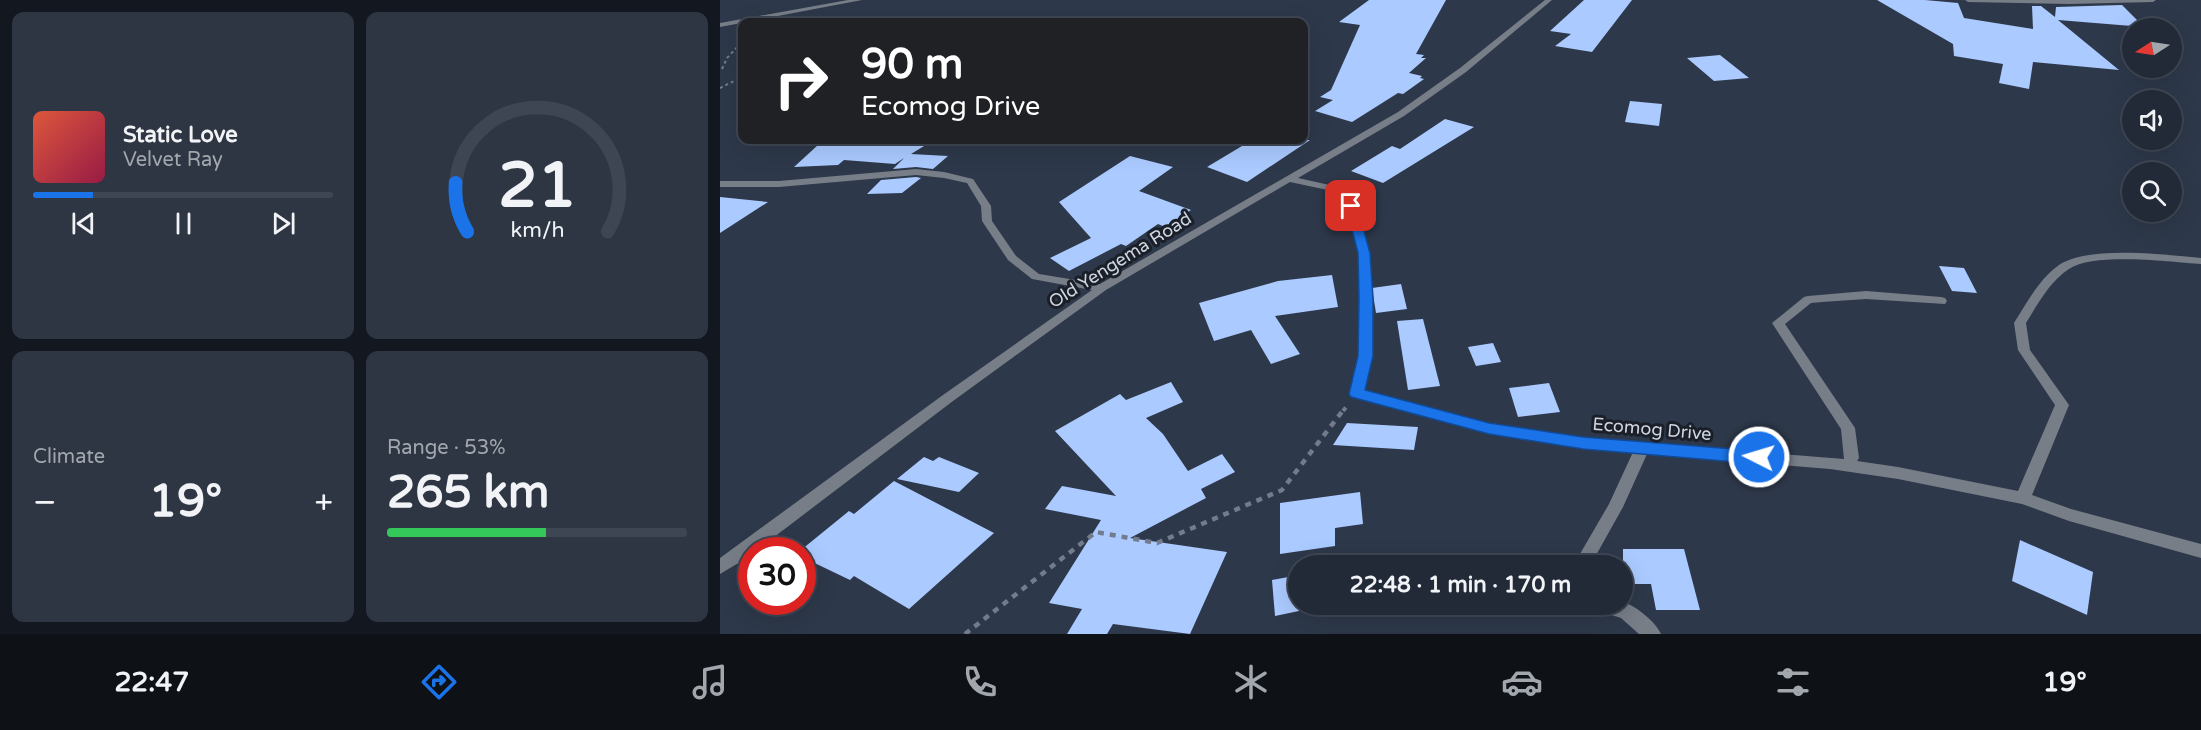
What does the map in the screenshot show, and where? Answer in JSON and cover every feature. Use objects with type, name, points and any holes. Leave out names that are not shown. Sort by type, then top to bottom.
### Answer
[{"type":"street","points":[[762,18],[858,0]]},
{"type":"street","name":"Old Yengema Road","points":[[720,567],[1102,288],[1401,114],[1463,70],[1549,0]]},
{"type":"street","points":[[1968,0],[2079,2],[2153,0]]},
{"type":"street","points":[[720,26],[738,23]]},
{"type":"street","points":[[720,184],[779,184],[916,172],[944,175],[970,182],[986,206],[987,221],[1012,258],[1036,277],[1102,288]]},
{"type":"street","points":[[1288,179],[1340,190],[1351,206],[1364,253],[1366,298],[1365,356],[1356,394]]},
{"type":"street","points":[[2023,498],[2062,405],[2024,350],[2020,323],[2039,294],[2063,268],[2073,262],[2095,259],[2162,258],[2201,261]]},
{"type":"street","points":[[1847,466],[1852,458],[1848,428],[1778,323],[1808,300],[1822,298],[1866,295],[1941,301]]},
{"type":"street","name":"Ecomog Drive","points":[[1356,394],[1489,429],[1583,443],[1847,466],[1898,473],[2023,498],[2069,515],[2201,551]]},
{"type":"street","points":[[1587,555],[1615,507],[1642,448]]},
{"type":"street","points":[[1631,615],[1652,634]]},
{"type":"path","points":[[722,69],[727,58],[738,46]]},
{"type":"path","points":[[720,88],[738,79]]},
{"type":"path","points":[[965,634],[1096,532],[1157,543],[1282,490],[1356,394]]},
{"type":"building","points":[[1369,0],[1446,0],[1416,54],[1424,55],[1421,58],[1426,58],[1409,73],[1422,76],[1420,78],[1424,79],[1403,94],[1398,93],[1352,122],[1315,111],[1333,100],[1320,97],[1331,90],[1360,25],[1339,22]]},
{"type":"building","points":[[1584,0],[1632,0],[1592,52],[1555,46],[1571,34],[1550,31]]},
{"type":"building","points":[[1877,0],[1958,3],[1964,18],[2033,29],[2032,6],[2041,6],[2055,17],[2056,7],[2122,5],[2135,18],[2122,18],[2122,25],[2058,20],[2119,70],[2033,62],[2029,89],[1999,83],[2003,64],[1954,56],[1953,44]]},
{"type":"building","points":[[1720,55],[1749,78],[1714,81],[1687,58]]},
{"type":"building","points":[[1630,101],[1662,104],[1659,126],[1625,122]]},
{"type":"building","points":[[1445,119],[1474,127],[1383,183],[1351,171],[1392,146],[1400,149]]},
{"type":"building","points":[[927,144],[911,154],[948,156],[933,169],[916,167],[893,169],[904,158],[895,164],[844,160],[838,165],[794,167],[818,145]]},
{"type":"building","points":[[1245,144],[1304,144],[1247,182],[1207,167]]},
{"type":"building","points":[[1130,156],[1173,167],[1139,191],[1191,210],[1165,227],[1158,224],[1126,246],[1121,244],[1069,271],[1050,258],[1091,238],[1059,202]]},
{"type":"building","points":[[921,178],[902,193],[867,194],[881,180]]},
{"type":"building","points":[[720,197],[768,202],[720,233]]},
{"type":"building","points":[[1939,266],[1964,268],[1977,293],[1952,291]]},
{"type":"building","points":[[1332,275],[1338,307],[1275,316],[1300,354],[1271,364],[1251,330],[1214,341],[1199,303],[1278,281]]},
{"type":"building","points":[[1401,284],[1407,309],[1376,313],[1372,288]]},
{"type":"building","points":[[1423,319],[1440,386],[1408,390],[1397,321]]},
{"type":"building","points":[[1493,343],[1501,362],[1476,366],[1468,347]]},
{"type":"building","points":[[1171,382],[1183,402],[1146,418],[1163,434],[1188,471],[1222,454],[1235,472],[1201,489],[1206,498],[1130,538],[1227,552],[1190,634],[1113,624],[1107,634],[1067,634],[1082,609],[1049,603],[1101,520],[1045,509],[1062,486],[1116,496],[1055,431],[1120,394],[1126,400]]},
{"type":"building","points":[[1549,383],[1560,412],[1518,417],[1509,388]]},
{"type":"building","points":[[1347,423],[1418,427],[1414,450],[1333,445]]},
{"type":"building","points":[[924,457],[933,461],[939,457],[979,473],[959,492],[897,479]]},
{"type":"building","points":[[894,481],[994,533],[909,609],[854,576],[850,580],[816,564],[816,538],[849,511],[854,514]]},
{"type":"building","points":[[1360,492],[1363,524],[1335,528],[1335,546],[1280,554],[1280,503]]},
{"type":"building","points":[[2020,540],[2093,572],[2087,615],[2012,581]]},
{"type":"building","points":[[1623,549],[1684,549],[1700,610],[1656,610],[1651,584],[1633,584],[1633,555],[1623,555]]},
{"type":"building","points":[[1288,577],[1288,613],[1275,616],[1272,580]]},
{"type":"route","points":[[1351,206],[1364,253],[1366,298],[1365,356],[1356,394],[1489,429],[1583,443],[1759,457]]}]
